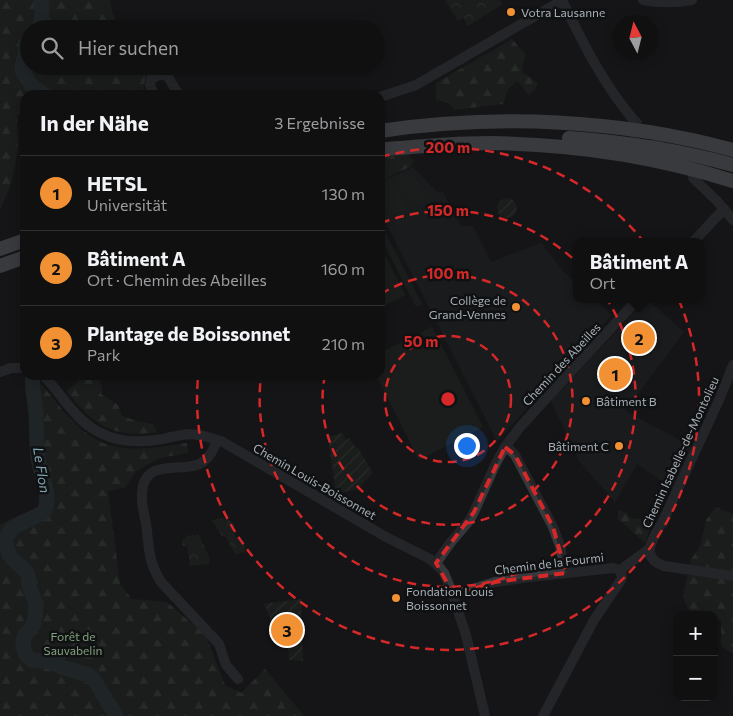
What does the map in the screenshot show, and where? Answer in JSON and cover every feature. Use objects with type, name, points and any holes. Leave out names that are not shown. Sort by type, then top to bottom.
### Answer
[{"type":"highway","points":[[385,130],[465,122],[584,125],[656,133],[733,150]]},
{"type":"highway","points":[[385,147],[506,136],[537,136],[584,139],[654,148],[700,156],[733,165]]},
{"type":"highway","points":[[427,143],[490,143],[583,148],[652,159],[733,181]]},
{"type":"highway","points":[[0,249],[20,242]]},
{"type":"highway","points":[[0,266],[20,259]]},
{"type":"street","points":[[385,95],[416,85],[563,0],[596,67],[632,118]]},
{"type":"street","points":[[643,0],[661,3],[692,0]]},
{"type":"street","points":[[152,90],[150,85],[151,79],[159,75]]},
{"type":"street","points":[[163,75],[168,77],[176,90]]},
{"type":"street","points":[[693,178],[733,220]]},
{"type":"street","points":[[697,238],[724,209]]},
{"type":"street","name":"Chemin des Abeilles","points":[[436,563],[469,521],[496,463],[520,427],[634,303]]},
{"type":"street","name":"Chemin Isabelle-de-Montolieu","points":[[620,570],[649,549],[719,400],[733,364]]},
{"type":"street","points":[[0,372],[10,368],[20,367]]},
{"type":"street","name":"Chemin Louis-Boissonnet","points":[[47,380],[83,421],[104,435],[134,442],[190,434],[217,440],[236,449],[386,537],[436,563]]},
{"type":"street","points":[[217,440],[210,456],[202,464],[159,469],[151,473],[144,482],[142,494],[151,562],[155,573],[161,582],[219,644],[226,665],[238,679]]},
{"type":"street","points":[[505,447],[515,455],[553,527],[560,546],[566,573]]},
{"type":"street","points":[[649,549],[651,558],[664,566],[733,576]]},
{"type":"street","points":[[436,563],[444,573],[454,595],[466,635],[485,716]]},
{"type":"street","name":"Chemin de la Fourmi","points":[[454,595],[495,582],[613,568],[620,570]]},
{"type":"street","points":[[543,716],[590,627],[621,580],[620,570]]},
{"type":"highlighted area","points":[[505,447],[515,455],[553,527],[566,573],[495,582],[454,595],[436,563],[474,512]]},
{"type":"shaded area","name":"Collège de Grand-Vennes","points":[[413,167],[438,193],[443,192],[461,226],[473,226],[491,262],[541,243],[563,271],[573,280],[573,303],[598,303],[612,315],[497,441],[385,221],[385,180]]},
{"type":"shaded area","points":[[643,303],[651,303],[684,332],[625,411],[693,447],[673,489],[637,464],[615,502],[579,461],[551,401]]},
{"type":"green space","points":[[0,0],[110,0],[116,20],[20,20],[20,75],[147,75],[144,83],[145,90],[20,90],[20,114],[17,115],[18,149],[11,184],[0,210]]},
{"type":"green space","points":[[445,0],[500,0],[503,4],[468,26],[463,18],[458,21]]},
{"type":"green space","points":[[512,39],[525,54],[522,72],[538,83],[535,90],[529,95],[517,81],[508,89],[503,104],[454,110],[449,103],[436,100],[436,83]]},
{"type":"green space","points":[[407,154],[414,161],[410,167],[385,179],[385,157]]},
{"type":"green space","points":[[412,171],[427,200],[411,208],[396,179]]},
{"type":"green space","points":[[393,180],[408,209],[392,217],[385,204],[385,184]]},
{"type":"green space","points":[[507,198],[514,201],[517,208],[514,215],[507,218],[500,215],[497,208],[500,201]]},
{"type":"green space","points":[[385,232],[422,304],[416,307],[385,246]]},
{"type":"green space","points":[[385,255],[405,295],[385,305]]},
{"type":"green space","points":[[432,327],[483,427],[419,460],[379,380],[385,380],[385,350]]},
{"type":"green space","name":"Forêt de Sauvabelin","points":[[30,380],[36,380],[82,430],[110,445],[138,449],[187,443],[188,453],[160,458],[136,471],[125,488],[108,491],[120,584],[132,599],[167,602],[206,636],[225,685],[241,693],[265,669],[304,716],[0,716],[0,524],[39,507],[33,411],[28,388]]},
{"type":"green space","points":[[80,380],[100,380],[102,387],[101,394],[118,405],[122,416],[153,424],[157,432],[128,433],[105,427],[86,413],[67,391]]},
{"type":"green space","points":[[342,433],[346,440],[349,438],[358,448],[373,473],[357,490],[336,493],[328,437]]},
{"type":"green space","points":[[716,507],[733,514],[733,653],[721,646],[721,620],[718,620],[718,611],[689,611],[683,598],[690,561],[700,546],[706,520]]},
{"type":"green space","points":[[618,510],[626,512],[630,518],[647,521],[655,515],[645,543],[618,519]]},
{"type":"green space","points":[[227,519],[234,524],[235,537],[244,542],[245,552],[235,554],[226,537],[222,536],[212,520]]},
{"type":"green space","points":[[199,535],[209,557],[209,564],[190,566],[187,546],[182,546],[182,540],[186,536]]},
{"type":"green space","points":[[301,599],[303,661],[289,660],[288,645],[279,644],[279,635],[273,635],[270,617],[264,604]]},
{"type":"waterway","name":"Le Flon","points":[[41,0],[41,20]]},
{"type":"waterway","name":"Le Flon","points":[[25,75],[31,85],[38,90]]},
{"type":"waterway","name":"Le Flon","points":[[32,380],[37,451],[47,494],[46,506],[44,512],[12,528],[5,540],[9,554],[28,574],[29,586],[36,603],[33,626],[24,636],[23,646],[26,655],[32,660],[50,662],[89,675],[95,681],[116,716]]},
{"type":"tunnel","points":[[632,118],[665,151]]},
{"type":"place","name":"Votra Lausanne","points":[[511,12]]},
{"type":"place","name":"Collège de Grand-Vennes","points":[[516,307]]},
{"type":"place","name":"Bâtiment A","points":[[639,338]]},
{"type":"place","name":"HETSL","points":[[615,374]]},
{"type":"place","name":"Bâtiment B","points":[[586,401]]},
{"type":"place","name":"Bâtiment C","points":[[619,446]]},
{"type":"place","name":"Fondation Louis Boissonnet","points":[[396,598]]},
{"type":"place","name":"Plantage de Boissonnet","points":[[287,630]]}]
